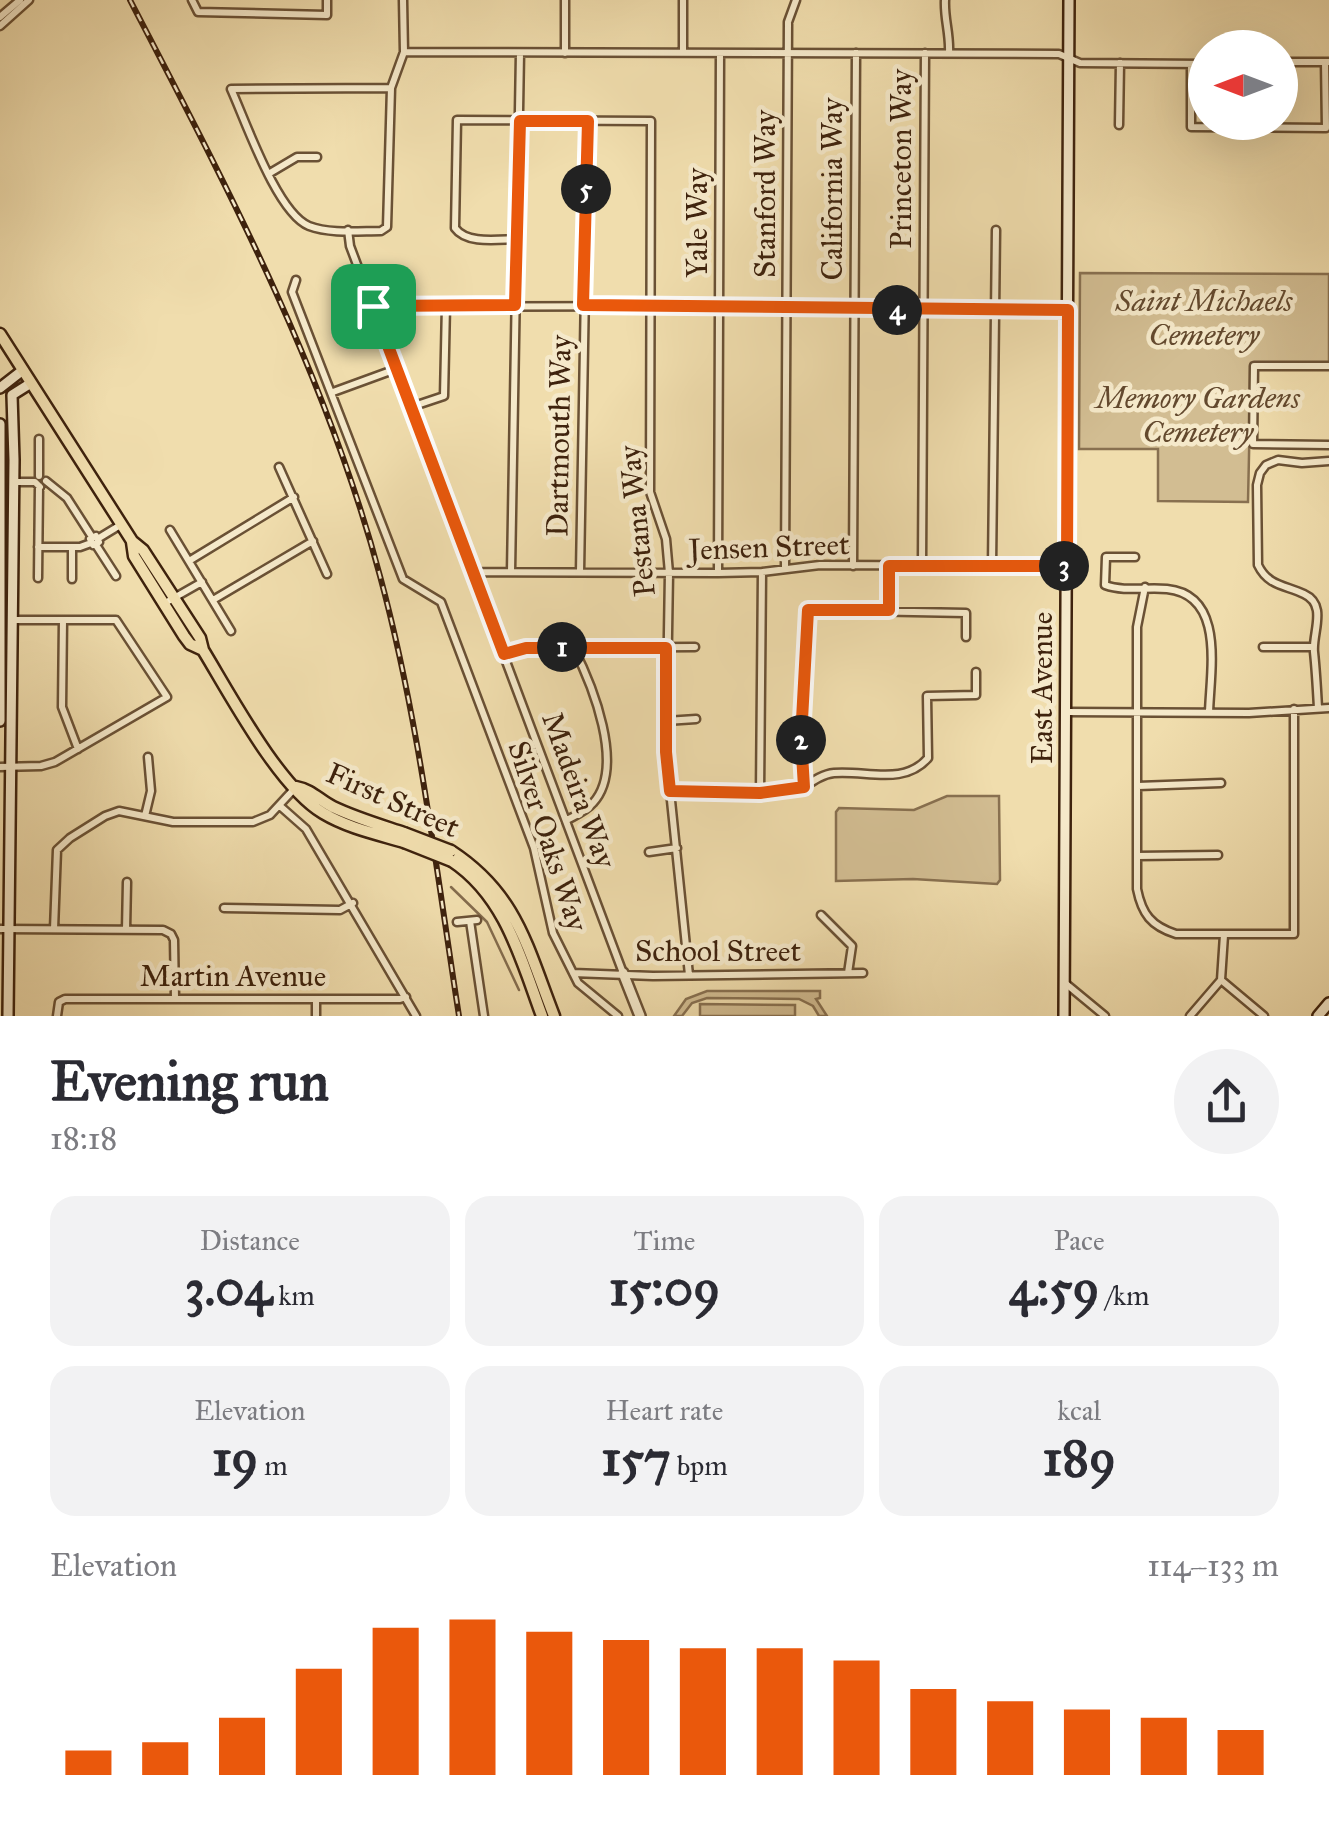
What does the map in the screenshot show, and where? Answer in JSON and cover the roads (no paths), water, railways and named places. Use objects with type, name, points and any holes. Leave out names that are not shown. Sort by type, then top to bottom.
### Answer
[{"type":"main road","name":"East Avenue","points":[[1064,1016],[1070,0]]},
{"type":"main road","name":"First Street","points":[[0,334],[122,524],[132,541],[134,556],[169,601],[190,644],[202,650],[268,755],[307,802],[324,814],[404,838],[451,856],[484,875],[509,906],[554,1016]]},
{"type":"main road","points":[[0,388],[23,370]]},
{"type":"main road","points":[[8,1016],[4,929],[5,767],[13,620],[11,400],[18,389],[31,383]]},
{"type":"main road","points":[[0,424],[0,720]]},
{"type":"main road","points":[[1,460],[14,460]]},
{"type":"main road","name":"First Street","points":[[451,856],[477,880],[501,913],[542,1016]]},
{"type":"main road","points":[[623,972],[639,1016]]},
{"type":"main road","points":[[1318,1016],[1329,1002]]},
{"type":"street","points":[[0,17],[20,0]]},
{"type":"street","points":[[0,26],[29,0]]},
{"type":"street","points":[[192,0],[198,12],[327,15],[327,0]]},
{"type":"street","points":[[391,88],[231,89],[270,173],[299,221],[314,228],[348,230],[381,231],[387,226],[391,88],[404,52],[403,0]]},
{"type":"street","points":[[565,0],[565,53]]},
{"type":"street","points":[[684,0],[684,53]]},
{"type":"street","name":"Stanford Way","points":[[785,569],[788,22],[796,0]]},
{"type":"street","points":[[945,0],[950,53]]},
{"type":"street","points":[[404,52],[1059,54],[1080,63],[1188,64]]},
{"type":"street","points":[[511,572],[520,53]]},
{"type":"street","name":"Yale Way","points":[[718,573],[720,53]]},
{"type":"street","name":"California Way","points":[[854,566],[856,53]]},
{"type":"street","name":"Princeton Way","points":[[922,565],[924,54]]},
{"type":"street","points":[[1298,62],[1327,62],[1326,128],[1298,128]]},
{"type":"street","points":[[1119,125],[1120,64]]},
{"type":"street","points":[[519,239],[462,237],[456,228],[457,120],[588,121]]},
{"type":"street","name":"Pestana Way","points":[[588,121],[651,121],[650,492],[666,539],[669,573],[666,721],[689,976]]},
{"type":"street","name":"Dartmouth Way","points":[[580,572],[588,121]]},
{"type":"street","points":[[270,173],[297,157],[317,157]]},
{"type":"street","name":"Madeira Way","points":[[348,230],[350,246],[623,972]]},
{"type":"street","points":[[992,566],[996,230]]},
{"type":"street","name":"Silver Oaks Way","points":[[296,280],[292,292],[403,579],[441,602],[534,848],[548,916],[580,985],[618,1016]]},
{"type":"street","points":[[410,407],[444,396],[446,305]]},
{"type":"street","points":[[373,306],[1068,310]]},
{"type":"street","points":[[1329,366],[1254,366],[1253,444],[1329,445]]},
{"type":"street","points":[[333,392],[396,368]]},
{"type":"street","points":[[38,578],[39,438]]},
{"type":"street","points":[[1318,708],[1313,647],[1318,617],[1312,600],[1272,583],[1258,566],[1257,485],[1266,466],[1278,460],[1329,461]]},
{"type":"street","points":[[280,467],[328,574]]},
{"type":"street","points":[[14,482],[40,482],[67,498],[116,576]]},
{"type":"street","points":[[190,560],[294,496]]},
{"type":"street","points":[[38,547],[94,541],[122,524]]},
{"type":"street","points":[[170,530],[231,631]]},
{"type":"street","points":[[214,600],[314,541]]},
{"type":"street","points":[[72,546],[72,579]]},
{"type":"street","points":[[1135,557],[1106,557],[1105,585],[1181,591],[1203,612],[1210,636],[1209,714]]},
{"type":"street","name":"Jensen Street","points":[[472,572],[718,573],[854,566],[1067,566]]},
{"type":"street","points":[[889,566],[889,610]]},
{"type":"street","points":[[760,793],[762,572]]},
{"type":"street","points":[[169,601],[202,582]]},
{"type":"street","points":[[1146,587],[1136,627],[1137,889],[1140,906],[1155,924],[1176,934],[1294,934],[1294,708]]},
{"type":"street","points":[[804,787],[801,738],[808,610],[966,612],[966,637]]},
{"type":"street","points":[[5,767],[41,766],[166,698],[116,620],[13,620]]},
{"type":"street","points":[[63,620],[62,707],[78,749]]},
{"type":"street","points":[[504,654],[526,648],[695,646]]},
{"type":"street","points":[[566,820],[583,812],[597,798],[606,764],[601,717],[574,647]]},
{"type":"street","points":[[1264,647],[1313,647]]},
{"type":"street","points":[[670,791],[760,793],[804,787],[834,773],[896,775],[919,769],[928,758],[927,696],[976,695],[976,672]]},
{"type":"street","points":[[1066,712],[1209,714],[1329,708]]},
{"type":"street","points":[[666,721],[696,719]]},
{"type":"street","points":[[144,816],[151,791],[148,757]]},
{"type":"street","points":[[1138,786],[1221,783]]},
{"type":"street","points":[[54,930],[55,859],[63,843],[112,813],[119,811],[173,822],[253,822],[280,806],[296,788]]},
{"type":"street","points":[[280,806],[306,828],[416,1016]]},
{"type":"street","points":[[648,852],[676,848]]},
{"type":"street","points":[[1137,856],[1218,855]]},
{"type":"street","points":[[126,930],[127,882]]},
{"type":"street","points":[[224,908],[340,910],[352,903]]},
{"type":"street","points":[[821,914],[852,946],[848,973]]},
{"type":"street","points":[[456,922],[474,920],[484,1016]]},
{"type":"street","points":[[4,929],[164,930],[171,934],[174,998]]},
{"type":"street","points":[[1190,1016],[1221,980],[1224,936]]},
{"type":"street","name":"School Street","points":[[574,973],[863,973]]},
{"type":"street","points":[[1221,980],[1264,1016]]},
{"type":"street","points":[[1064,983],[1106,1016]]},
{"type":"street","name":"Martin Avenue","points":[[56,1016],[59,1002],[65,999],[406,997]]},
{"type":"street","points":[[316,998],[316,1016]]},
{"type":"waterway","points":[[451,887],[487,922],[519,990]]},
{"type":"railway","points":[[130,0],[271,281],[332,426],[358,501],[406,685],[459,1016]]},
{"type":"park label","name":"Saint Michaels Cemetery","points":[[1204,318]]},
{"type":"park label","name":"Memory Gardens Cemetery","points":[[1198,415]]}]
